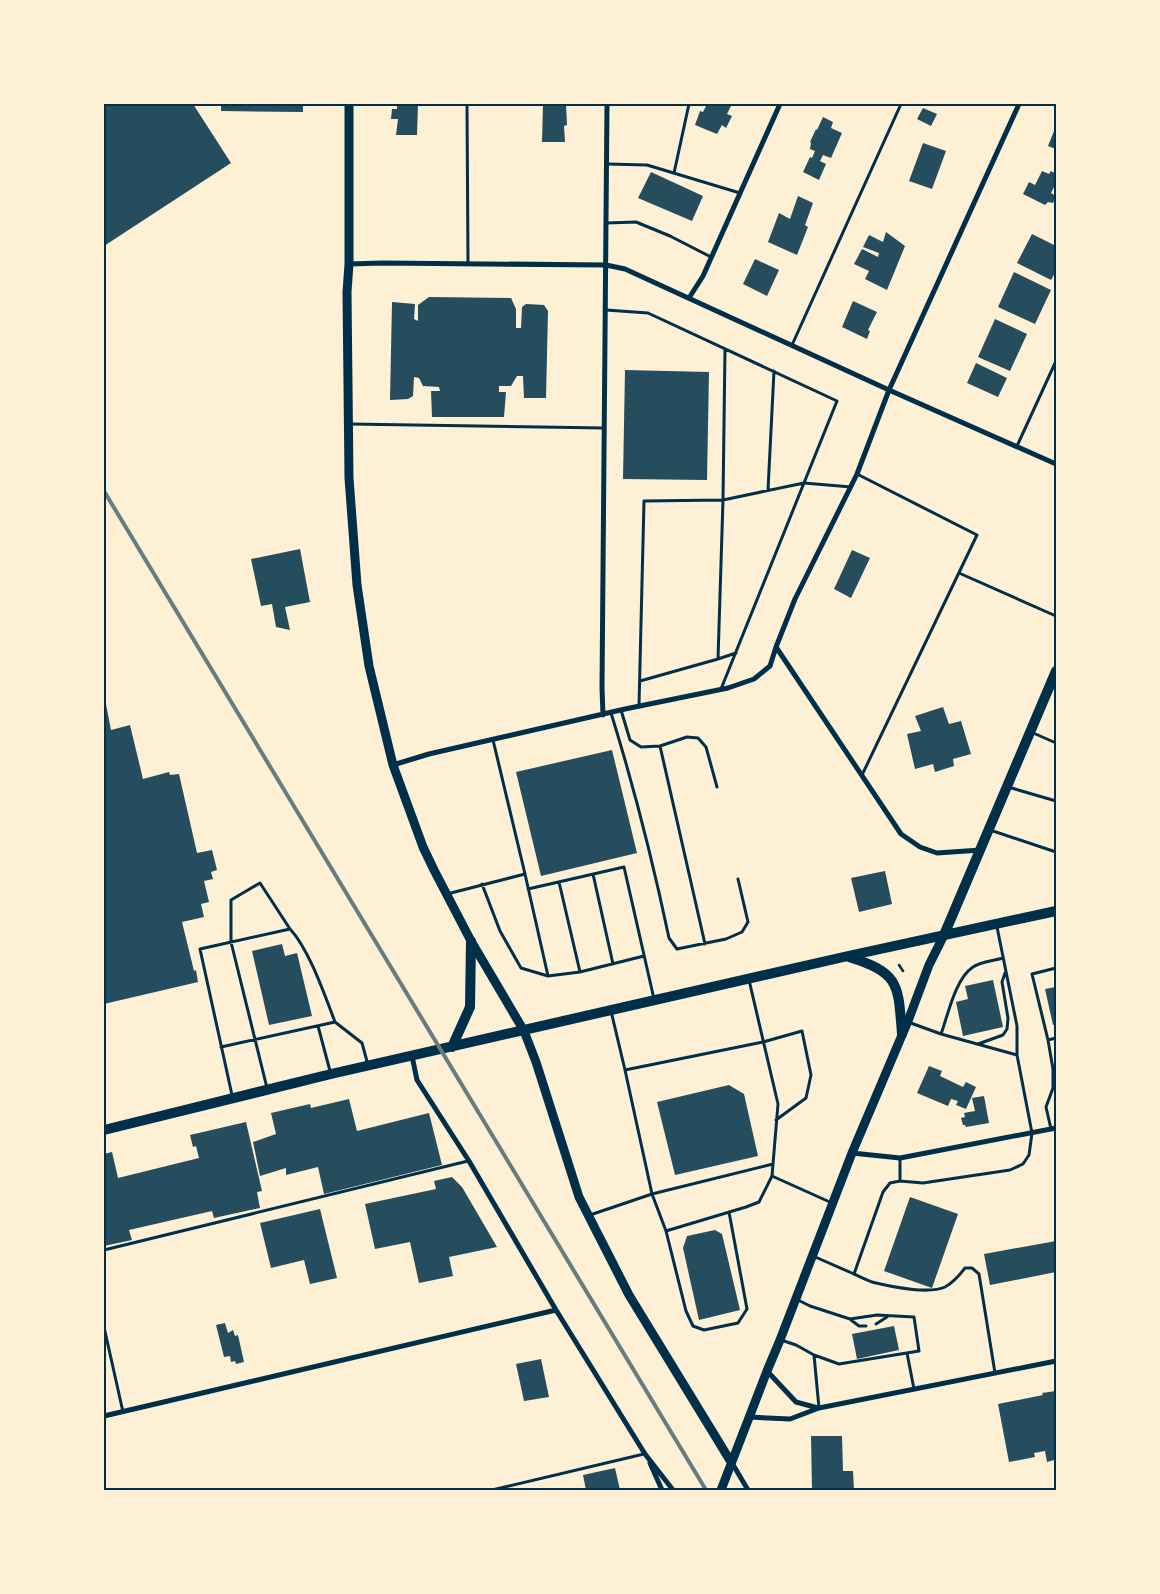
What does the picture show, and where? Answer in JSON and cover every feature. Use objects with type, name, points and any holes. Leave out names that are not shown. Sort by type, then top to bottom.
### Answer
[{"type":"main road","points":[[349,104],[349,478],[357,584],[369,666],[393,766],[423,847],[446,894],[470,941],[524,1030],[580,1197],[630,1295],[731,1462]]},
{"type":"main road","points":[[721,1490],[852,1153],[908,1022],[929,964],[944,935],[981,850],[1056,671]]},
{"type":"main road","points":[[104,1129],[331,1074],[848,956],[1056,911]]},
{"type":"main road","points":[[452,1047],[470,1007],[470,941]]},
{"type":"main road","points":[[848,956],[871,963],[880,968],[894,981],[898,992],[902,1034]]},
{"type":"street","points":[[603,716],[607,104]]},
{"type":"street","points":[[689,298],[712,257],[780,104]]},
{"type":"street","points":[[393,766],[429,754],[603,716],[639,706],[721,690],[754,679],[770,666],[795,599],[857,474],[889,390],[1019,104]]},
{"type":"street","points":[[349,264],[606,266],[625,269],[1056,464]]},
{"type":"street","points":[[776,647],[901,834],[920,846],[937,853],[981,850]]},
{"type":"street","points":[[412,1056],[417,1080],[469,1161],[556,1310],[645,1454],[673,1490]]},
{"type":"street","points":[[852,1153],[900,1158],[1053,1129]]},
{"type":"street","points":[[104,1416],[556,1310]]},
{"type":"street","points":[[749,1417],[790,1419],[819,1408],[1056,1361]]},
{"type":"street","points":[[767,1371],[796,1402],[819,1408]]},
{"type":"street","points":[[645,1454],[662,1490]]},
{"type":"street","points":[[731,1462],[748,1490]]},
{"type":"lane","points":[[468,104],[468,264]]},
{"type":"lane","points":[[674,173],[689,104]]},
{"type":"lane","points":[[792,345],[901,104]]},
{"type":"lane","points":[[607,164],[646,165],[740,193]]},
{"type":"lane","points":[[606,223],[636,222],[670,236],[712,257]]},
{"type":"lane","points":[[606,310],[648,313],[837,401],[721,690]]},
{"type":"lane","points":[[718,659],[726,349]]},
{"type":"lane","points":[[1017,446],[1056,361]]},
{"type":"lane","points":[[768,490],[774,371]]},
{"type":"lane","points":[[349,424],[605,428]]},
{"type":"lane","points":[[857,474],[977,535],[862,775]]},
{"type":"lane","points":[[639,706],[644,501],[723,500],[804,483],[851,487]]},
{"type":"lane","points":[[959,573],[1056,616]]},
{"type":"lane","points":[[640,682],[736,653]]},
{"type":"lane","points":[[621,710],[630,740],[641,747],[660,746],[687,737],[698,738],[706,747],[717,788]]},
{"type":"lane","points":[[611,713],[626,760],[648,844],[669,938],[677,949],[726,939],[742,932],[748,922],[738,878]]},
{"type":"lane","points":[[1031,732],[1056,743]]},
{"type":"lane","points":[[493,740],[548,976]]},
{"type":"lane","points":[[660,746],[705,944]]},
{"type":"lane","points":[[1008,786],[1056,801]]},
{"type":"lane","points":[[989,830],[1056,852]]},
{"type":"lane","points":[[528,889],[624,867],[655,1000]]},
{"type":"lane","points":[[446,894],[525,874]]},
{"type":"lane","points":[[593,874],[613,964]]},
{"type":"lane","points":[[560,882],[580,972]]},
{"type":"lane","points":[[268,1090],[231,942],[231,900],[260,883],[290,929],[299,939],[335,1022],[362,1043],[368,1066]]},
{"type":"lane","points":[[482,884],[500,931],[521,968],[548,976],[580,972],[644,956]]},
{"type":"lane","points":[[854,1274],[883,1192],[890,1184],[900,1181],[923,1183],[1010,1170],[1023,1164],[1029,1155],[1032,1133],[1018,1055],[1018,1026],[996,924]]},
{"type":"lane","points":[[232,1098],[200,948],[290,929]]},
{"type":"lane","points":[[941,1034],[958,987],[966,972],[974,966],[1003,958]]},
{"type":"lane","points":[[1053,1129],[1046,1107],[1053,1088],[1052,1069],[1048,1040],[1032,974],[1056,968]]},
{"type":"lane","points":[[977,1045],[1003,1035],[1008,1029],[1002,982],[1006,972]]},
{"type":"lane","points":[[666,1231],[759,1202],[772,1176],[778,1104],[748,979]]},
{"type":"lane","points":[[611,1010],[652,1194],[666,1231],[686,1311],[693,1326],[704,1330],[738,1322],[747,1309],[729,1212]]},
{"type":"lane","points":[[221,1047],[335,1022]]},
{"type":"lane","points":[[908,1022],[977,1045],[1018,1055]]},
{"type":"lane","points":[[318,1026],[331,1074]]},
{"type":"lane","points":[[625,1070],[763,1042],[802,1031],[812,1075],[806,1098],[776,1120]]},
{"type":"lane","points":[[1048,1040],[1056,1038]]},
{"type":"lane","points":[[900,1158],[900,1181]]},
{"type":"lane","points":[[104,1250],[469,1161]]},
{"type":"lane","points":[[589,1215],[652,1194],[773,1164]]},
{"type":"lane","points":[[772,1176],[833,1203]]},
{"type":"lane","points":[[812,1256],[875,1282],[918,1290],[944,1288],[955,1281],[965,1268],[972,1268],[979,1274],[995,1373]]},
{"type":"lane","points":[[795,1299],[850,1319],[859,1326],[866,1326]]},
{"type":"lane","points":[[780,1340],[839,1364],[920,1351],[914,1318],[877,1315],[850,1319]]},
{"type":"lane","points":[[876,1324],[888,1317]]},
{"type":"lane","points":[[104,1327],[123,1412]]},
{"type":"lane","points":[[907,1353],[914,1389]]},
{"type":"lane","points":[[814,1355],[819,1408]]},
{"type":"lane","points":[[492,1490],[645,1454]]},
{"type":"path","points":[[899,965],[903,971]]},
{"type":"building","points":[[104,104],[193,104],[231,163],[104,246]]},
{"type":"building","points":[[221,104],[303,104],[303,112],[221,111]]},
{"type":"building","points":[[397,104],[418,104],[417,135],[396,135],[398,119],[391,119],[392,109],[397,109]]},
{"type":"building","points":[[543,104],[566,104],[567,125],[564,126],[565,142],[542,142]]},
{"type":"building","points":[[707,104],[732,104],[727,114],[732,116],[726,128],[722,125],[717,134],[695,125],[700,111],[703,112]]},
{"type":"building","points":[[923,108],[937,114],[931,126],[917,119]]},
{"type":"building","points":[[823,117],[833,122],[831,128],[842,133],[831,158],[823,155],[820,161],[826,164],[819,180],[803,172],[815,151],[810,149],[810,142]]},
{"type":"building","points":[[1056,126],[1056,149],[1048,146]]},
{"type":"building","points":[[923,143],[946,151],[932,189],[909,181]]},
{"type":"building","points":[[1042,171],[1049,174],[1051,171],[1056,174],[1056,183],[1051,193],[1056,196],[1053,203],[1048,202],[1045,205],[1023,194],[1029,182],[1035,185]]},
{"type":"building","points":[[651,172],[703,196],[692,221],[638,198]]},
{"type":"building","points":[[798,196],[813,203],[805,225],[808,227],[797,255],[768,242],[779,213],[790,219]]},
{"type":"building","points":[[886,232],[905,246],[887,290],[865,279],[869,271],[854,264],[862,249],[878,257],[879,253],[863,247],[869,235],[883,242]]},
{"type":"building","points":[[1032,234],[1056,246],[1056,271],[1051,280],[1017,263]]},
{"type":"building","points":[[755,259],[779,270],[767,296],[743,284]]},
{"type":"building","points":[[1014,272],[1051,290],[1035,324],[998,307]]},
{"type":"building","points":[[429,297],[511,298],[516,309],[516,328],[521,328],[522,307],[526,304],[544,305],[548,311],[546,398],[524,398],[523,376],[517,376],[511,386],[499,386],[499,392],[506,392],[504,417],[432,417],[431,391],[440,391],[439,387],[423,386],[419,378],[414,377],[413,396],[408,399],[390,400],[392,302],[415,304],[414,319],[418,321],[418,305]]},
{"type":"building","points":[[853,301],[877,312],[868,330],[870,331],[867,339],[842,327]]},
{"type":"building","points":[[995,319],[1027,334],[1010,371],[978,357]]},
{"type":"building","points":[[976,363],[1007,378],[998,397],[967,383]]},
{"type":"building","points":[[625,370],[709,372],[707,480],[623,479]]},
{"type":"building","points":[[300,549],[310,602],[285,607],[290,630],[276,627],[272,604],[261,606],[251,559]]},
{"type":"building","points":[[852,550],[870,558],[851,598],[834,589]]},
{"type":"building","points":[[105,699],[111,730],[130,725],[143,779],[169,772],[170,775],[179,774],[197,853],[212,850],[217,870],[211,872],[213,879],[204,881],[209,902],[201,904],[204,917],[182,922],[198,982],[104,1004]]},
{"type":"building","points":[[943,707],[949,724],[961,721],[971,754],[953,759],[954,766],[935,772],[933,764],[915,769],[907,734],[921,731],[915,716]]},
{"type":"building","points":[[612,750],[637,853],[541,876],[516,772]]},
{"type":"building","points":[[885,871],[892,904],[859,912],[851,878]]},
{"type":"building","points":[[282,944],[285,956],[297,953],[312,1016],[269,1025],[252,951]]},
{"type":"building","points":[[993,980],[1003,1027],[963,1036],[956,1002],[968,999],[965,986]]},
{"type":"building","points":[[1056,987],[1056,1024],[1053,1025],[1045,989]]},
{"type":"building","points":[[929,1066],[942,1071],[940,1076],[963,1087],[966,1082],[976,1087],[966,1109],[956,1105],[958,1101],[951,1099],[948,1106],[917,1093]]},
{"type":"building","points":[[729,1085],[744,1094],[758,1156],[675,1175],[657,1102]]},
{"type":"building","points":[[984,1096],[989,1123],[966,1127],[963,1125],[961,1118],[965,1117],[964,1113],[975,1111],[972,1098]]},
{"type":"building","points":[[349,1099],[357,1131],[429,1113],[442,1165],[324,1194],[318,1167],[286,1175],[286,1168],[260,1176],[253,1142],[276,1134],[271,1113],[310,1104],[311,1108]]},
{"type":"building","points":[[246,1122],[262,1191],[257,1192],[260,1208],[214,1218],[212,1211],[129,1230],[132,1240],[104,1246],[104,1154],[112,1152],[118,1178],[199,1158],[196,1146],[193,1147],[190,1135]]},
{"type":"building","points":[[452,1177],[462,1187],[497,1247],[449,1257],[453,1276],[419,1283],[410,1242],[375,1249],[365,1204],[436,1189],[434,1181]]},
{"type":"building","points":[[910,1197],[958,1214],[932,1288],[884,1271]]},
{"type":"building","points":[[320,1209],[337,1278],[310,1284],[304,1260],[271,1268],[260,1223]]},
{"type":"building","points":[[715,1230],[722,1234],[740,1310],[699,1320],[683,1248],[687,1236]]},
{"type":"building","points":[[1056,1241],[1056,1272],[990,1285],[984,1254]]},
{"type":"building","points":[[225,1323],[228,1333],[233,1330],[235,1336],[238,1335],[244,1362],[236,1364],[235,1361],[231,1362],[230,1356],[224,1357],[216,1325]]},
{"type":"building","points":[[894,1326],[899,1350],[857,1359],[852,1334]]},
{"type":"building","points":[[541,1359],[549,1397],[524,1401],[516,1364]]},
{"type":"building","points":[[1056,1391],[1056,1467],[1054,1460],[1047,1462],[1045,1451],[1034,1453],[1035,1457],[1009,1462],[998,1404]]},
{"type":"building","points":[[811,1436],[842,1436],[843,1471],[853,1471],[854,1490],[812,1490]]},
{"type":"building","points":[[615,1468],[620,1490],[586,1490],[583,1475]]},
{"type":"railway","points":[[104,491],[706,1490]]}]
